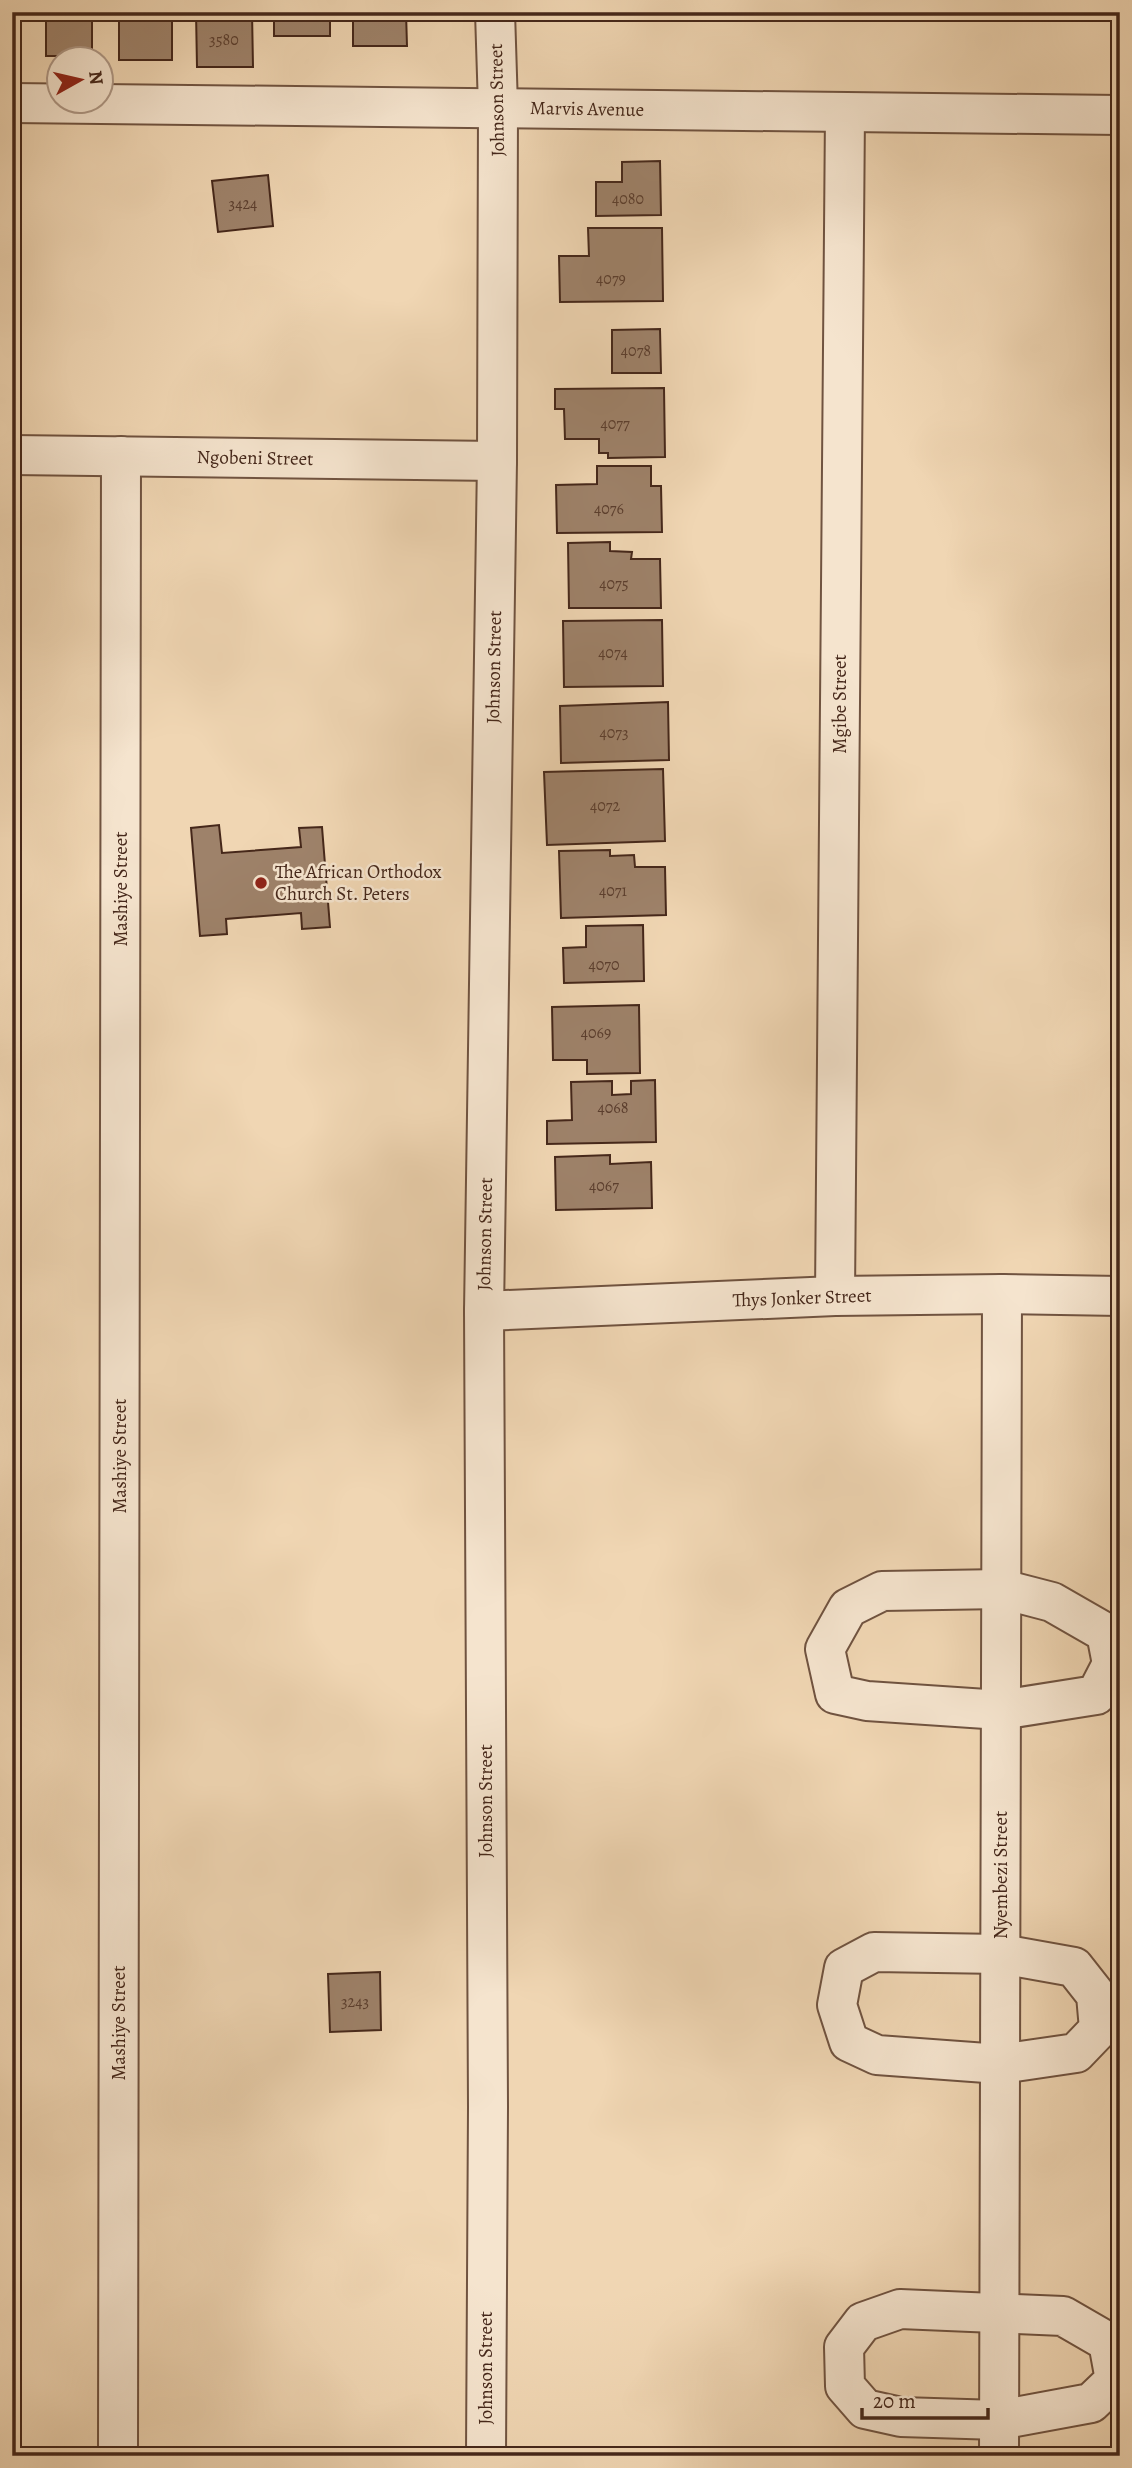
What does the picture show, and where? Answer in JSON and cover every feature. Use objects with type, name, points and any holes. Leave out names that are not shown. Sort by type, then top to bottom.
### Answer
[{"type":"street","name":"Johnson Street","points":[[486,2456],[488,2093],[484,1311],[497,461],[498,107],[495,12]]},
{"type":"street","name":"Marvis Avenue","points":[[12,103],[1120,115]]},
{"type":"street","name":"Mgibe Street","points":[[835,1296],[845,112]]},
{"type":"street","name":"Ngobeni Street","points":[[12,455],[497,461]]},
{"type":"street","name":"Mashiye Street","points":[[118,2456],[121,456]]},
{"type":"street","name":"Nyembezi Street","points":[[999,2438],[1002,1294]]},
{"type":"street","name":"Thys Jonker Street","points":[[484,1311],[835,1296],[1120,1296]]},
{"type":"street","points":[[1002,1589],[1052,1602],[1106,1633],[1112,1664],[1096,1695],[1001,1710],[867,1701],[835,1694],[825,1649],[848,1608],[882,1591],[1002,1589]]},
{"type":"street","points":[[874,1952],[1001,1954],[1074,1967],[1096,1995],[1099,2029],[1076,2053],[1000,2064],[877,2054],[849,2042],[837,2005],[844,1968],[874,1952]]},
{"type":"street","points":[[901,2309],[1063,2316],[1108,2342],[1115,2380],[1091,2403],[999,2438],[865,2409],[845,2386],[844,2347],[863,2322],[901,2309]]},
{"type":"building","points":[[12,12],[18,12],[18,53],[12,53]]},
{"type":"building","points":[[46,12],[92,12],[92,46],[46,46]]},
{"type":"building","points":[[119,12],[172,12],[172,60],[119,60]]},
{"type":"building","points":[[196,12],[252,12],[253,67],[197,67]]},
{"type":"building","points":[[274,12],[330,12],[330,36],[274,36]]},
{"type":"building","points":[[353,12],[406,12],[407,46],[353,46]]},
{"type":"building","points":[[660,161],[661,215],[596,216],[596,182],[622,182],[622,162]]},
{"type":"building","points":[[268,175],[273,226],[218,232],[212,181]]},
{"type":"building","points":[[588,228],[662,228],[663,301],[560,302],[559,256],[589,256]]},
{"type":"building","points":[[660,329],[661,373],[612,373],[612,330]]},
{"type":"building","points":[[664,388],[665,457],[608,458],[608,453],[599,453],[599,439],[565,439],[564,409],[555,409],[555,389]]},
{"type":"building","points":[[597,466],[651,466],[651,486],[661,486],[662,532],[557,533],[556,485],[597,484]]},
{"type":"building","points":[[610,542],[610,551],[632,552],[631,559],[660,559],[661,608],[569,608],[568,543]]},
{"type":"building","points":[[662,620],[663,686],[564,687],[563,621]]},
{"type":"building","points":[[668,702],[669,760],[561,763],[560,706]]},
{"type":"building","points":[[663,769],[665,841],[547,845],[544,772]]},
{"type":"building","name":"The African Orthodox Church St. Peters","points":[[219,825],[222,853],[301,847],[299,828],[322,827],[330,927],[302,929],[301,913],[226,919],[227,934],[200,936],[191,828]]},
{"type":"building","points":[[610,850],[610,856],[634,855],[635,867],[665,867],[666,915],[561,918],[559,851]]},
{"type":"building","points":[[643,925],[644,981],[564,983],[563,948],[586,947],[586,926]]},
{"type":"building","points":[[639,1005],[640,1073],[587,1074],[587,1060],[553,1060],[552,1007]]},
{"type":"building","points":[[655,1080],[656,1142],[547,1144],[547,1121],[572,1120],[571,1082],[612,1081],[612,1095],[631,1094],[631,1081]]},
{"type":"building","points":[[610,1155],[610,1164],[651,1162],[652,1208],[556,1210],[555,1157]]},
{"type":"building","points":[[380,1972],[381,2030],[330,2032],[328,1974]]},
{"type":"place","name":"The African Orthodox Church St. Peters","points":[[261,883]]}]
